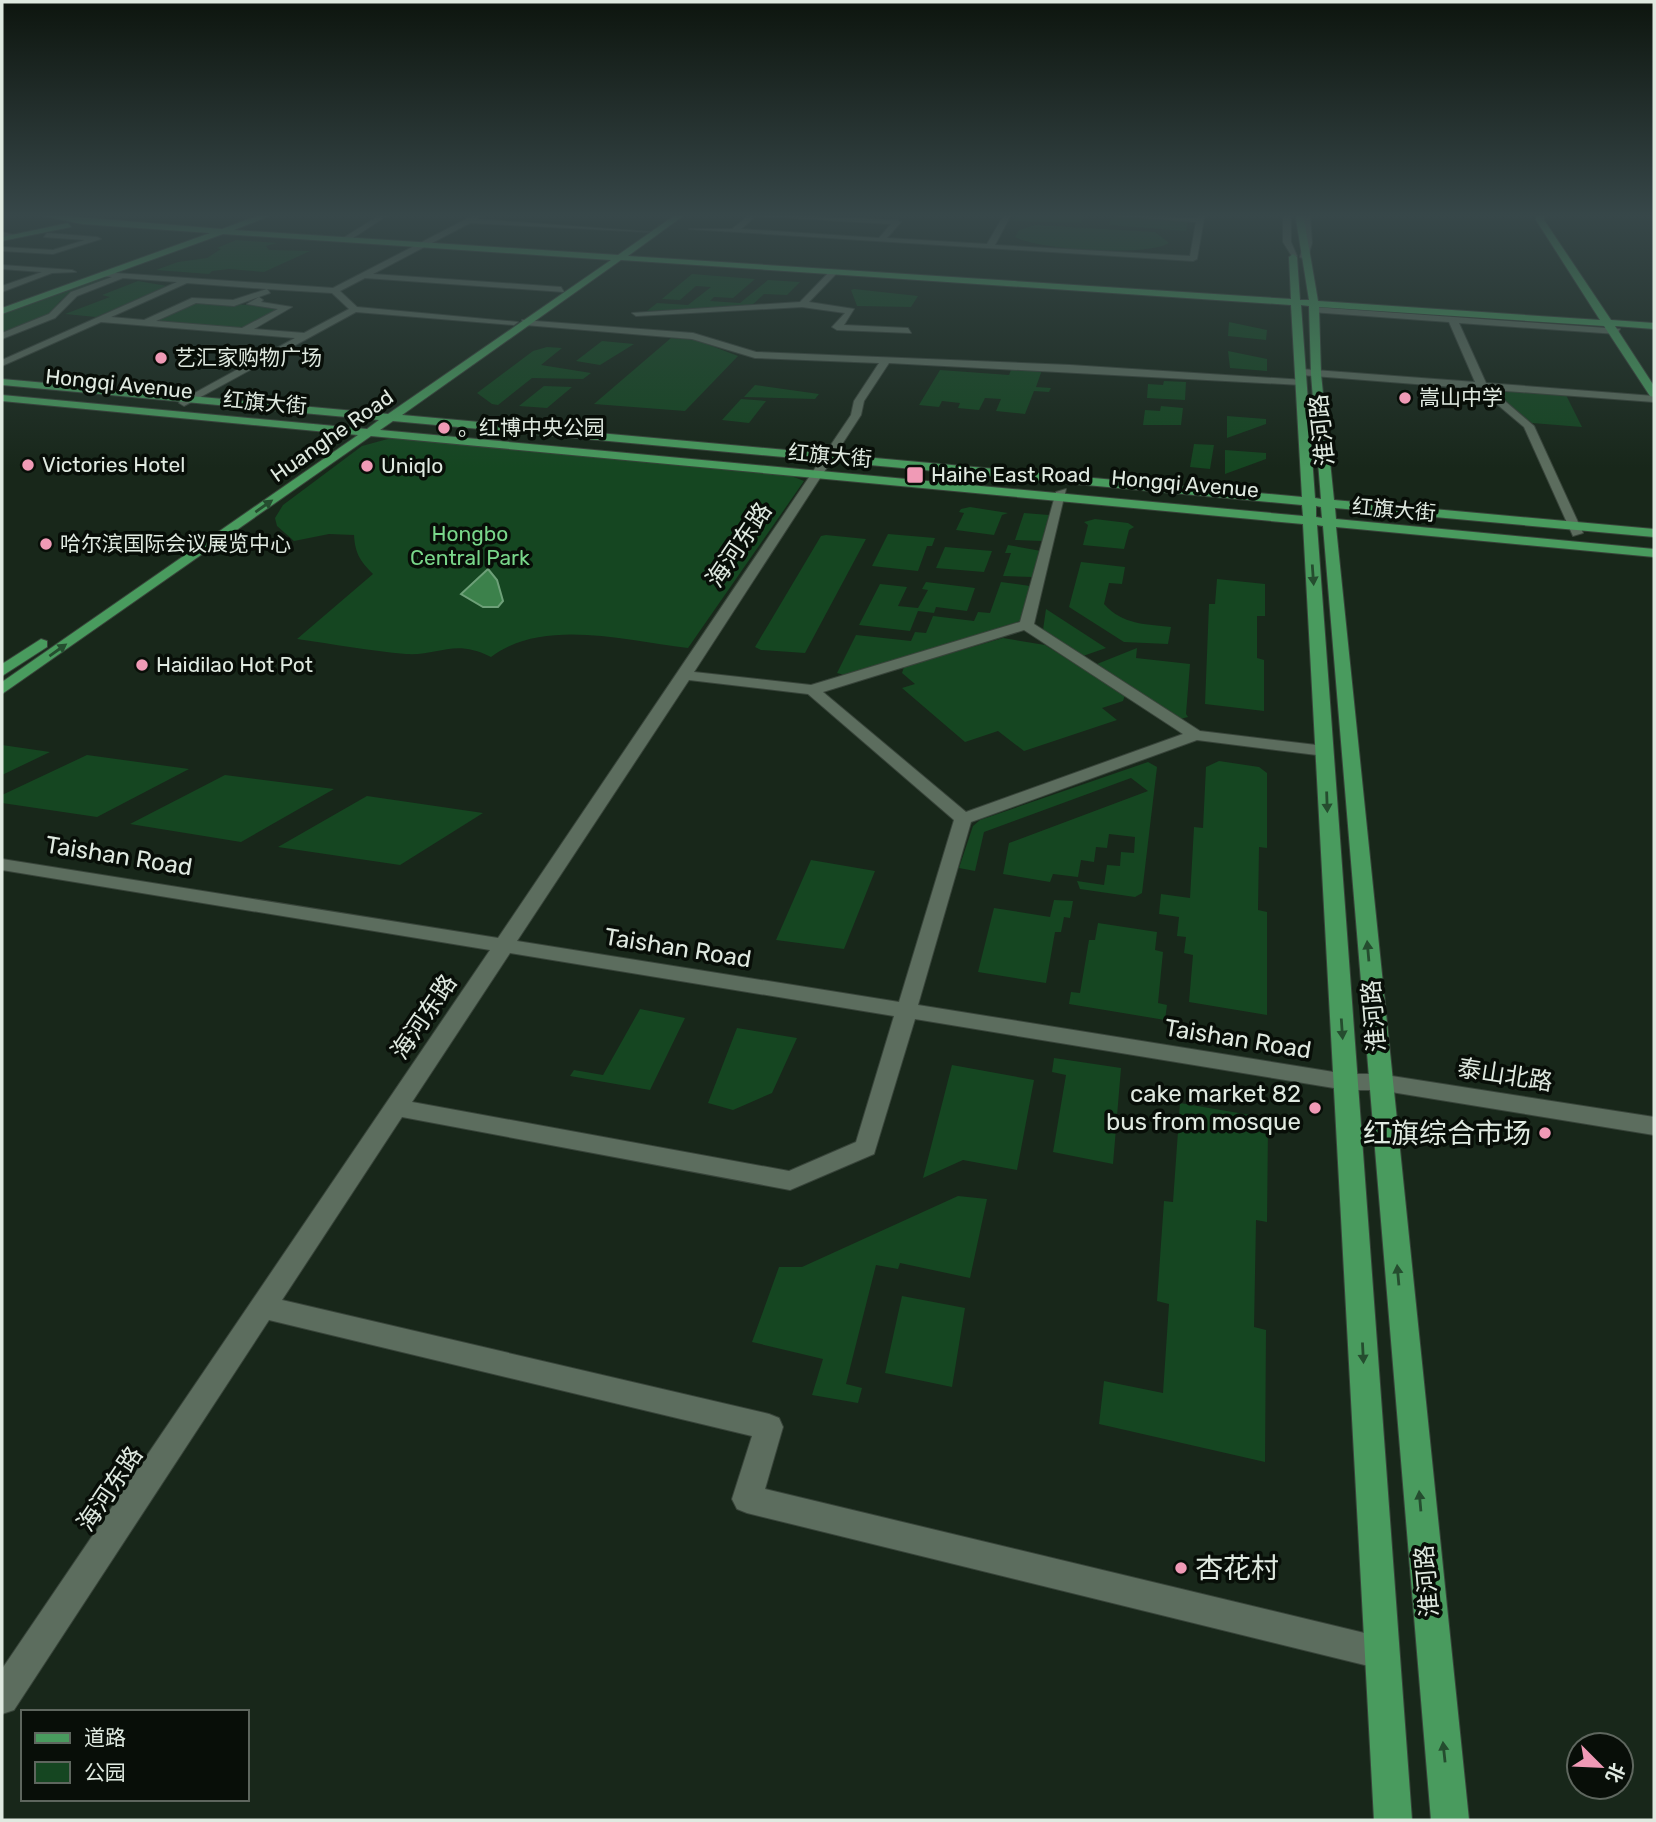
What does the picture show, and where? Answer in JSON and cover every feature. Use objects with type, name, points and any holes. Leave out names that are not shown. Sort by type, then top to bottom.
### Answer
[{"type":"main road","points":[[2,306],[23,298]]},
{"type":"main road","points":[[2,306],[27,298]]},
{"type":"main road","name":"Huanghe Road","points":[[520,322],[551,298]]},
{"type":"main road","name":"Huanghe Road","points":[[2,689],[373,424],[555,298]]},
{"type":"main road","points":[[1230,298],[1306,303]]},
{"type":"main road","points":[[1233,298],[1609,325],[1654,324]]},
{"type":"main road","name":"淮河路","points":[[1305,298],[1306,376],[1379,1082],[1450,1820]]},
{"type":"main road","points":[[1591,298],[1654,396]]},
{"type":"main road","points":[[1609,325],[1654,386]]},
{"type":"main road","name":"红旗大街","points":[[2,384],[189,400]]},
{"type":"main road","name":"Hongqi Avenue","points":[[2,392],[373,424]]},
{"type":"main road","name":"红旗大街","points":[[2,398],[373,424],[821,466]]},
{"type":"main road","name":"Hongqi Avenue","points":[[189,400],[373,424]]},
{"type":"main road","name":"Huanghe Road","points":[[112,595],[373,424]]},
{"type":"main road","name":"红旗大街","points":[[373,424],[821,466],[1061,495],[1320,512],[1654,553]]},
{"type":"main road","name":"Hongqi Avenue","points":[[821,466],[1320,512],[1654,547]]},
{"type":"main road","name":"淮河路","points":[[1320,512],[1330,862],[1393,1820]]},
{"type":"main road","name":"Hongqi Avenue","points":[[1320,512],[1575,529],[1654,540]]},
{"type":"main road","points":[[1575,529],[1654,533]]},
{"type":"main road","points":[[2,671],[57,633]]},
{"type":"street","points":[[2,336],[52,316],[68,298]]},
{"type":"street","points":[[2,363],[148,298]]},
{"type":"street","points":[[234,303],[250,298]]},
{"type":"street","points":[[251,304],[261,298]]},
{"type":"street","points":[[342,298],[355,309]]},
{"type":"street","points":[[802,304],[808,298]]},
{"type":"street","points":[[144,323],[195,300],[288,307],[242,331]]},
{"type":"street","points":[[1306,303],[1453,320],[1609,325]]},
{"type":"street","points":[[636,313],[802,304],[851,311],[837,327],[908,331]]},
{"type":"street","points":[[189,400],[355,309],[693,336],[755,355],[1306,376],[1654,396]]},
{"type":"street","points":[[99,319],[306,336]]},
{"type":"street","points":[[1453,320],[1482,386],[1529,426],[1575,529]]},
{"type":"street","name":"海河东路","points":[[2,1698],[856,415],[859,401],[885,362]]},
{"type":"street","points":[[1027,625],[1061,495]]},
{"type":"street","points":[[684,675],[812,690],[1027,625]]},
{"type":"street","points":[[1027,625],[1196,736]]},
{"type":"street","points":[[812,690],[963,819]]},
{"type":"street","points":[[963,819],[1196,736],[1325,751]]},
{"type":"street","points":[[396,1107],[790,1181],[866,1148],[963,819]]},
{"type":"street","name":"Taishan Road","points":[[2,863],[503,947],[1346,1082]]},
{"type":"street","name":"泰山北路","points":[[1346,1082],[1379,1082],[1654,1126]]},
{"type":"street","points":[[262,1307],[769,1427],[747,1499],[1381,1653]]},
{"type":"green space","points":[[43,298],[65,298],[50,314],[2,333],[2,313]]},
{"type":"green space","points":[[107,298],[139,298],[96,317],[65,314]]},
{"type":"green space","points":[[697,298],[740,303],[746,298],[760,298],[750,307],[647,311],[657,303],[688,305]]},
{"type":"green space","points":[[854,298],[917,298],[911,307],[857,306]]},
{"type":"green space","points":[[196,301],[284,308],[242,330],[151,322]]},
{"type":"green space","points":[[1229,322],[1267,330],[1266,340],[1228,336]]},
{"type":"green space","points":[[671,338],[696,340],[738,356],[685,411],[594,404]]},
{"type":"green space","points":[[602,341],[634,344],[600,365],[576,361]]},
{"type":"green space","points":[[547,347],[562,348],[541,365],[591,373],[583,379],[532,378],[498,405],[492,404],[477,393],[533,351]]},
{"type":"green space","points":[[1228,351],[1267,359],[1267,371],[1230,368]]},
{"type":"green space","points":[[940,370],[1009,375],[1011,370],[1042,370],[1036,387],[1051,388],[1049,392],[1034,391],[1025,414],[996,411],[1001,399],[985,398],[979,410],[958,408],[960,403],[942,401],[939,407],[919,405]]},
{"type":"green space","points":[[1164,381],[1186,382],[1185,400],[1147,398],[1148,384],[1163,385]]},
{"type":"green space","points":[[755,385],[819,394],[815,399],[744,397]]},
{"type":"green space","points":[[544,386],[572,387],[547,408],[519,406]]},
{"type":"green space","points":[[1491,389],[1566,395],[1582,427],[1532,423]]},
{"type":"green space","points":[[741,399],[766,401],[749,423],[722,420]]},
{"type":"green space","points":[[1161,406],[1183,408],[1181,425],[1143,425],[1145,410],[1160,411]]},
{"type":"green space","points":[[1227,416],[1266,419],[1266,424],[1227,438]]},
{"type":"green space","name":"Hongbo Central Park","points":[[395,437],[789,475],[804,481],[688,648],[613,637],[561,635],[512,645],[491,657],[478,651],[457,648],[406,654],[297,639],[373,574],[359,556],[354,535],[329,534],[294,541],[277,526],[275,518],[283,505],[362,446]]},
{"type":"green space","points":[[1194,444],[1214,445],[1210,469],[1190,467]]},
{"type":"green space","points":[[1225,450],[1266,453],[1266,459],[1225,474]]},
{"type":"green space","points":[[970,507],[1008,513],[1002,515],[994,535],[956,530],[964,513],[959,512]]},
{"type":"green space","points":[[1024,513],[1049,515],[1042,541],[1015,540]]},
{"type":"green space","points":[[1095,519],[1128,523],[1134,527],[1129,530],[1124,549],[1083,545],[1088,525],[1084,522]]},
{"type":"green space","points":[[888,534],[935,538],[932,546],[927,546],[918,571],[872,566]]},
{"type":"green space","points":[[821,536],[866,539],[805,653],[761,650],[755,647]]},
{"type":"green space","points":[[1008,545],[1041,551],[1033,577],[1003,576],[1011,553],[1005,553]]},
{"type":"green space","points":[[945,547],[992,551],[984,572],[936,568]]},
{"type":"green space","points":[[1081,562],[1125,567],[1122,584],[1109,583],[1104,604],[1127,620],[1171,627],[1168,644],[1124,642],[1069,607]]},
{"type":"green space","points":[[1217,579],[1265,584],[1265,616],[1257,616],[1257,658],[1264,660],[1264,711],[1205,704],[1209,604],[1215,604]]},
{"type":"green space","points":[[926,582],[975,588],[967,611],[936,607],[934,613],[918,611],[910,631],[859,625],[880,584],[907,587],[898,606],[918,608],[928,590],[922,589]]},
{"type":"green space","points":[[1001,582],[1030,586],[1020,621],[848,676],[837,673],[856,635],[911,641],[915,632],[926,633],[933,616],[974,621],[978,612],[990,613]]},
{"type":"green space","points":[[1046,609],[1106,648],[1083,656],[1043,630]]},
{"type":"green space","points":[[1003,638],[1045,645],[1125,695],[1123,701],[1102,708],[1117,720],[1024,751],[998,731],[965,742],[902,688],[915,684],[902,673],[904,667]]},
{"type":"green space","points":[[1137,648],[1136,658],[1190,664],[1186,714],[1188,717],[1180,719],[1097,664]]},
{"type":"green space","points":[[2,745],[50,752],[2,775]]},
{"type":"green space","points":[[87,755],[189,769],[97,817],[2,803],[2,795]]},
{"type":"green space","points":[[1219,761],[1259,767],[1267,773],[1267,848],[1259,847],[1258,910],[1267,912],[1267,1015],[1189,1002],[1193,955],[1184,953],[1186,937],[1177,936],[1179,917],[1159,914],[1161,894],[1190,898],[1194,827],[1203,828],[1206,767]]},
{"type":"green space","points":[[1148,762],[1157,767],[1142,893],[1135,897],[1080,889],[1077,881],[1104,885],[1107,865],[1120,866],[1121,852],[1134,853],[1135,837],[1109,834],[1107,848],[1096,847],[1094,862],[1081,860],[1078,877],[1053,874],[1050,882],[1003,874],[1009,843],[1148,791],[1131,778],[984,832],[975,871],[959,868],[973,826],[980,820]]},
{"type":"green space","points":[[225,775],[334,789],[241,842],[130,824]]},
{"type":"green space","points":[[367,796],[483,813],[400,865],[278,847]]},
{"type":"green space","points":[[811,860],[875,871],[844,949],[776,940]]},
{"type":"green space","points":[[1054,900],[1073,901],[1070,918],[1064,917],[1061,932],[1055,932],[1046,983],[978,972],[994,908],[1050,917]]},
{"type":"green space","points":[[1098,923],[1157,932],[1155,950],[1163,952],[1158,1003],[1167,1005],[1165,1020],[1069,1004],[1071,992],[1080,993],[1089,940],[1095,940]]},
{"type":"green space","points":[[640,1009],[685,1018],[650,1090],[570,1076],[574,1070],[603,1075]]},
{"type":"green space","points":[[737,1028],[797,1038],[772,1093],[733,1110],[708,1103]]},
{"type":"green space","points":[[1054,1058],[1121,1068],[1113,1164],[1053,1152],[1066,1075],[1052,1072]]},
{"type":"green space","points":[[952,1065],[1034,1080],[1017,1170],[963,1160],[923,1178]]},
{"type":"green space","points":[[1180,1103],[1256,1116],[1268,1124],[1267,1222],[1256,1220],[1254,1327],[1266,1330],[1265,1462],[1099,1424],[1104,1381],[1163,1393],[1169,1304],[1157,1301],[1164,1201],[1173,1202]]},
{"type":"green space","points":[[958,1196],[987,1199],[970,1278],[900,1263],[898,1269],[876,1265],[846,1384],[862,1388],[858,1403],[812,1395],[823,1359],[752,1342],[779,1267],[802,1267]]},
{"type":"green space","points":[[902,1296],[965,1308],[952,1387],[885,1373]]},
{"type":"shaded area","points":[[488,569],[497,580],[503,601],[498,607],[483,607],[461,594]]},
{"type":"place","name":"艺汇家购物广场","points":[[161,358]]},
{"type":"place","name":"嵩山中学","points":[[1405,398]]},
{"type":"place","name":"。红博中央公园","points":[[444,428]]},
{"type":"place","name":"Victories Hotel","points":[[28,465]]},
{"type":"place","name":"Uniqlo","points":[[367,466]]},
{"type":"place","name":"Haihe East Road","points":[[915,475]]},
{"type":"place","name":"哈尔滨国际会议展览中心","points":[[46,544]]},
{"type":"place","name":"Haidilao Hot Pot","points":[[142,665]]},
{"type":"place","name":"cake market 82 bus from mosque","points":[[1315,1108]]},
{"type":"place","name":"红旗综合市场","points":[[1545,1133]]},
{"type":"place","name":"杏花村","points":[[1181,1568]]}]
